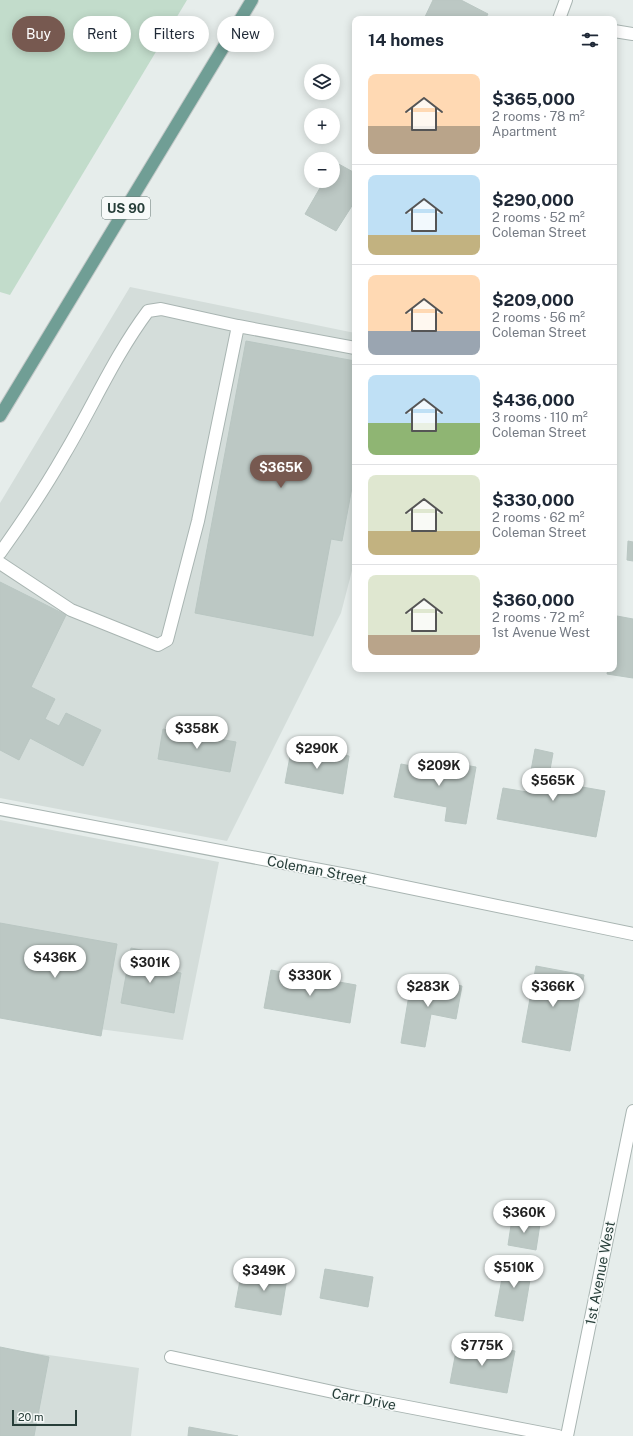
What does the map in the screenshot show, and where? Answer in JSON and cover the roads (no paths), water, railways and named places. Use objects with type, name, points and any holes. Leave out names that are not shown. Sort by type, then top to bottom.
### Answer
[{"type":"main road","name":"US 90","points":[[0,416],[252,0]]},
{"type":"street","points":[[560,16],[566,0]]},
{"type":"street","points":[[617,31],[633,34]]},
{"type":"street","points":[[0,553],[34,504],[66,453],[116,358],[148,311],[161,309],[238,326],[352,347]]},
{"type":"street","points":[[0,563],[71,610],[158,645],[167,640],[198,521],[238,326]]},
{"type":"street","name":"Coleman Street","points":[[0,809],[357,877],[633,934]]},
{"type":"street","name":"1st Avenue West","points":[[567,1436],[633,1111]]},
{"type":"street","name":"Carr Drive","points":[[171,1357],[356,1398],[558,1436]]}]
